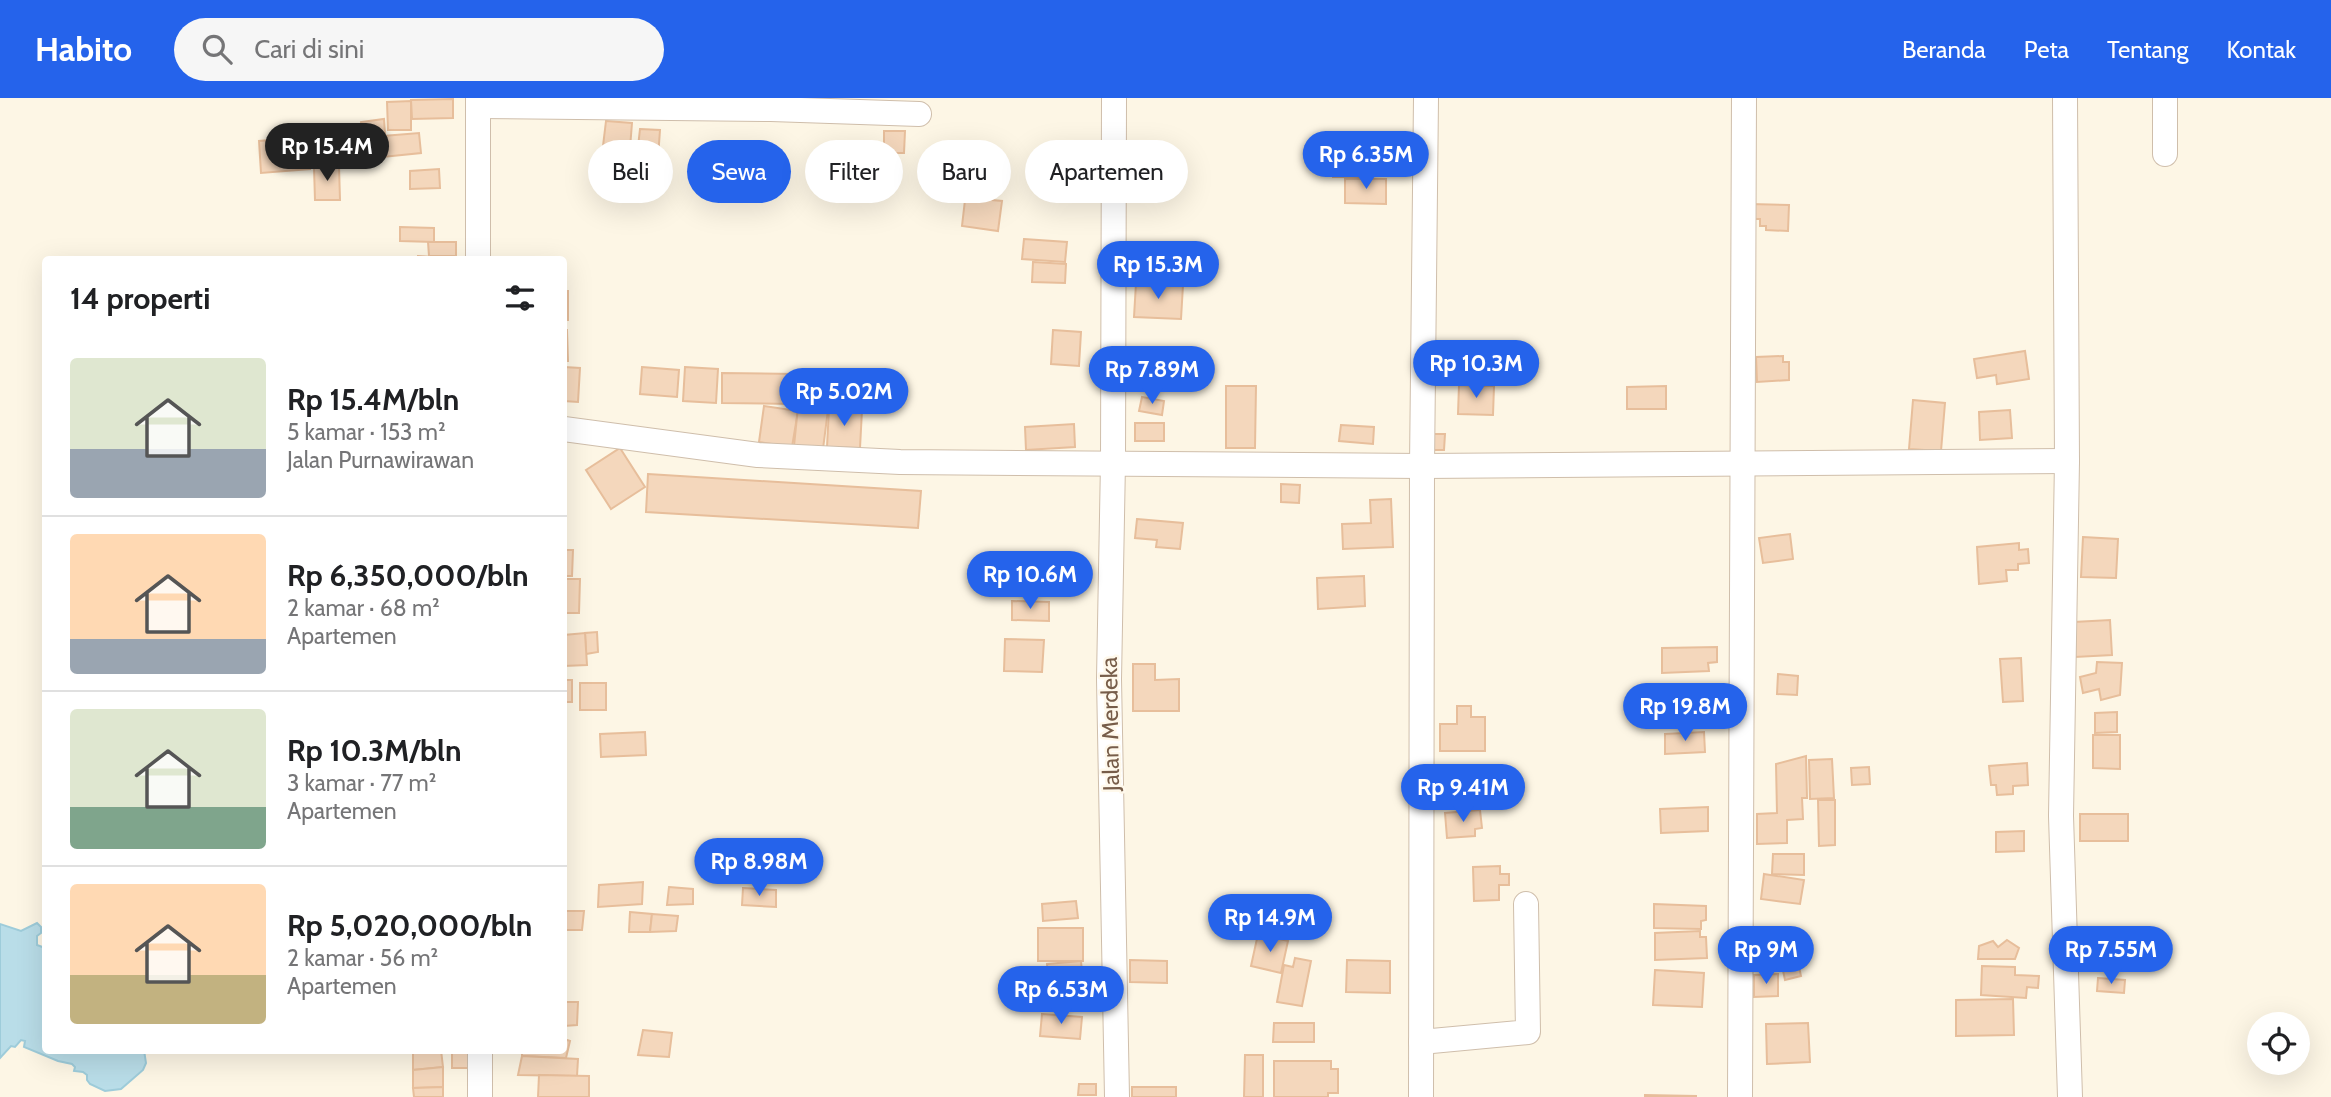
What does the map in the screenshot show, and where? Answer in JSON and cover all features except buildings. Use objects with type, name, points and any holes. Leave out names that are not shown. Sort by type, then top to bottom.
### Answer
[{"type":"street","name":"Jalan Merdeka","points":[[1114,98],[1109,679],[1118,1097]]},
{"type":"street","points":[[1421,1097],[1422,466],[1426,98]]},
{"type":"street","points":[[1740,1097],[1744,98]]},
{"type":"street","points":[[2064,98],[2067,461],[2061,816],[2070,1097]]},
{"type":"street","points":[[2165,98],[2165,154]]},
{"type":"street","points":[[478,256],[478,102],[919,114]]},
{"type":"street","points":[[567,429],[758,455],[900,462],[1422,466],[2067,461]]},
{"type":"street","points":[[1421,1042],[1528,1032],[1526,904]]},
{"type":"street","points":[[480,1054],[480,1097]]},
{"type":"water","points":[[37,923],[41,927],[37,945],[42,947],[42,1054],[145,1054],[146,1063],[143,1070],[121,1089],[105,1091],[90,1084],[87,1075],[74,1071],[72,1064],[58,1061],[24,1047],[25,1041],[21,1040],[15,1047],[11,1046],[0,1058],[0,924],[21,931]]}]
